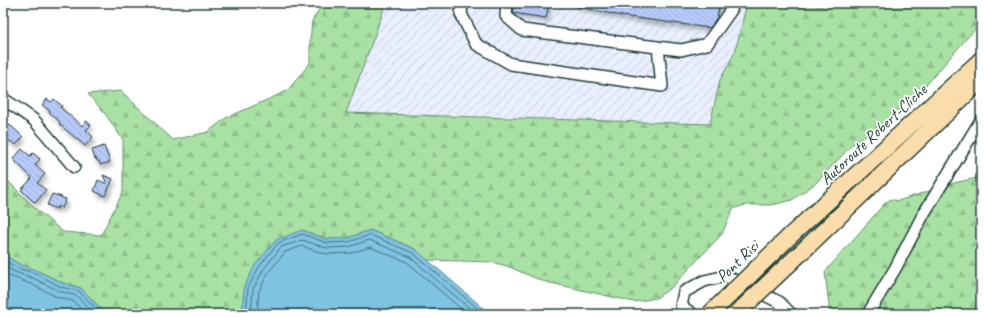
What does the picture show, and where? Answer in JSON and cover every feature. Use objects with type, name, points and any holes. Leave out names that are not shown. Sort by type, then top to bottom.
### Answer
[{"type":"highway","name":"Autoroute Robert-Cliche","points":[[790,236],[981,60]]},
{"type":"highway","name":"Autoroute Robert-Cliche","points":[[736,314],[981,80]]},
{"type":"highway","name":"Pont Risi","points":[[710,314],[790,236]]},
{"type":"street","points":[[462,3],[460,14],[476,44],[511,64],[662,86],[658,47]]},
{"type":"street","points":[[507,3],[506,16],[522,30],[681,50],[707,44],[731,10],[733,3]]},
{"type":"street","points":[[3,99],[34,120],[74,167]]},
{"type":"street","points":[[868,314],[896,267],[923,215],[981,120]]},
{"type":"street","points":[[692,314],[681,306],[684,292],[704,281],[726,276],[779,302],[792,314]]},
{"type":"shaded area","points":[[386,3],[747,3],[735,52],[720,80],[710,124],[345,113]]},
{"type":"green space","points":[[323,3],[386,3],[346,113],[710,124],[720,80],[735,52],[747,3],[981,3],[981,23],[927,84],[884,122],[853,144],[816,183],[792,200],[772,205],[745,205],[733,209],[722,234],[672,287],[656,298],[634,302],[542,281],[507,266],[491,262],[426,260],[415,249],[370,230],[348,238],[327,239],[302,230],[244,287],[242,314],[106,314],[81,288],[63,283],[36,270],[19,264],[3,254],[3,178],[63,232],[101,235],[123,192],[123,140],[106,115],[88,94],[121,91],[173,140],[208,132],[226,118],[287,91],[310,63],[312,21]]},
{"type":"green space","points":[[981,177],[981,305],[967,314],[830,314],[825,272],[885,203],[891,199],[898,201],[954,183]]},
{"type":"water","points":[[302,230],[327,239],[348,238],[370,230],[415,249],[490,314],[242,314],[244,287],[255,265],[276,240]]},
{"type":"water","points":[[3,254],[19,264],[36,270],[63,283],[81,288],[106,314],[3,314]]},
{"type":"building","points":[[515,3],[549,3],[546,18],[513,13]]},
{"type":"building","points":[[575,3],[720,3],[717,17],[710,28],[622,16],[575,6]]},
{"type":"building","points":[[47,99],[51,102],[54,99],[62,106],[60,107],[82,126],[86,121],[91,125],[86,130],[93,137],[85,146],[59,124],[60,123],[57,119],[49,112],[50,111],[42,105]]},
{"type":"building","points":[[3,122],[11,126],[23,137],[16,145],[3,135]]},
{"type":"building","points":[[104,146],[110,162],[100,165],[99,161],[97,161],[96,158],[95,159],[92,150]]},
{"type":"building","points":[[22,149],[30,156],[33,153],[40,159],[35,165],[45,174],[37,183],[46,190],[36,202],[34,202],[21,190],[32,178],[13,159]]},
{"type":"building","points":[[103,175],[113,179],[105,196],[94,191],[98,180],[107,184]]},
{"type":"building","points":[[52,194],[66,199],[62,208],[58,206],[57,209],[47,205]]}]
